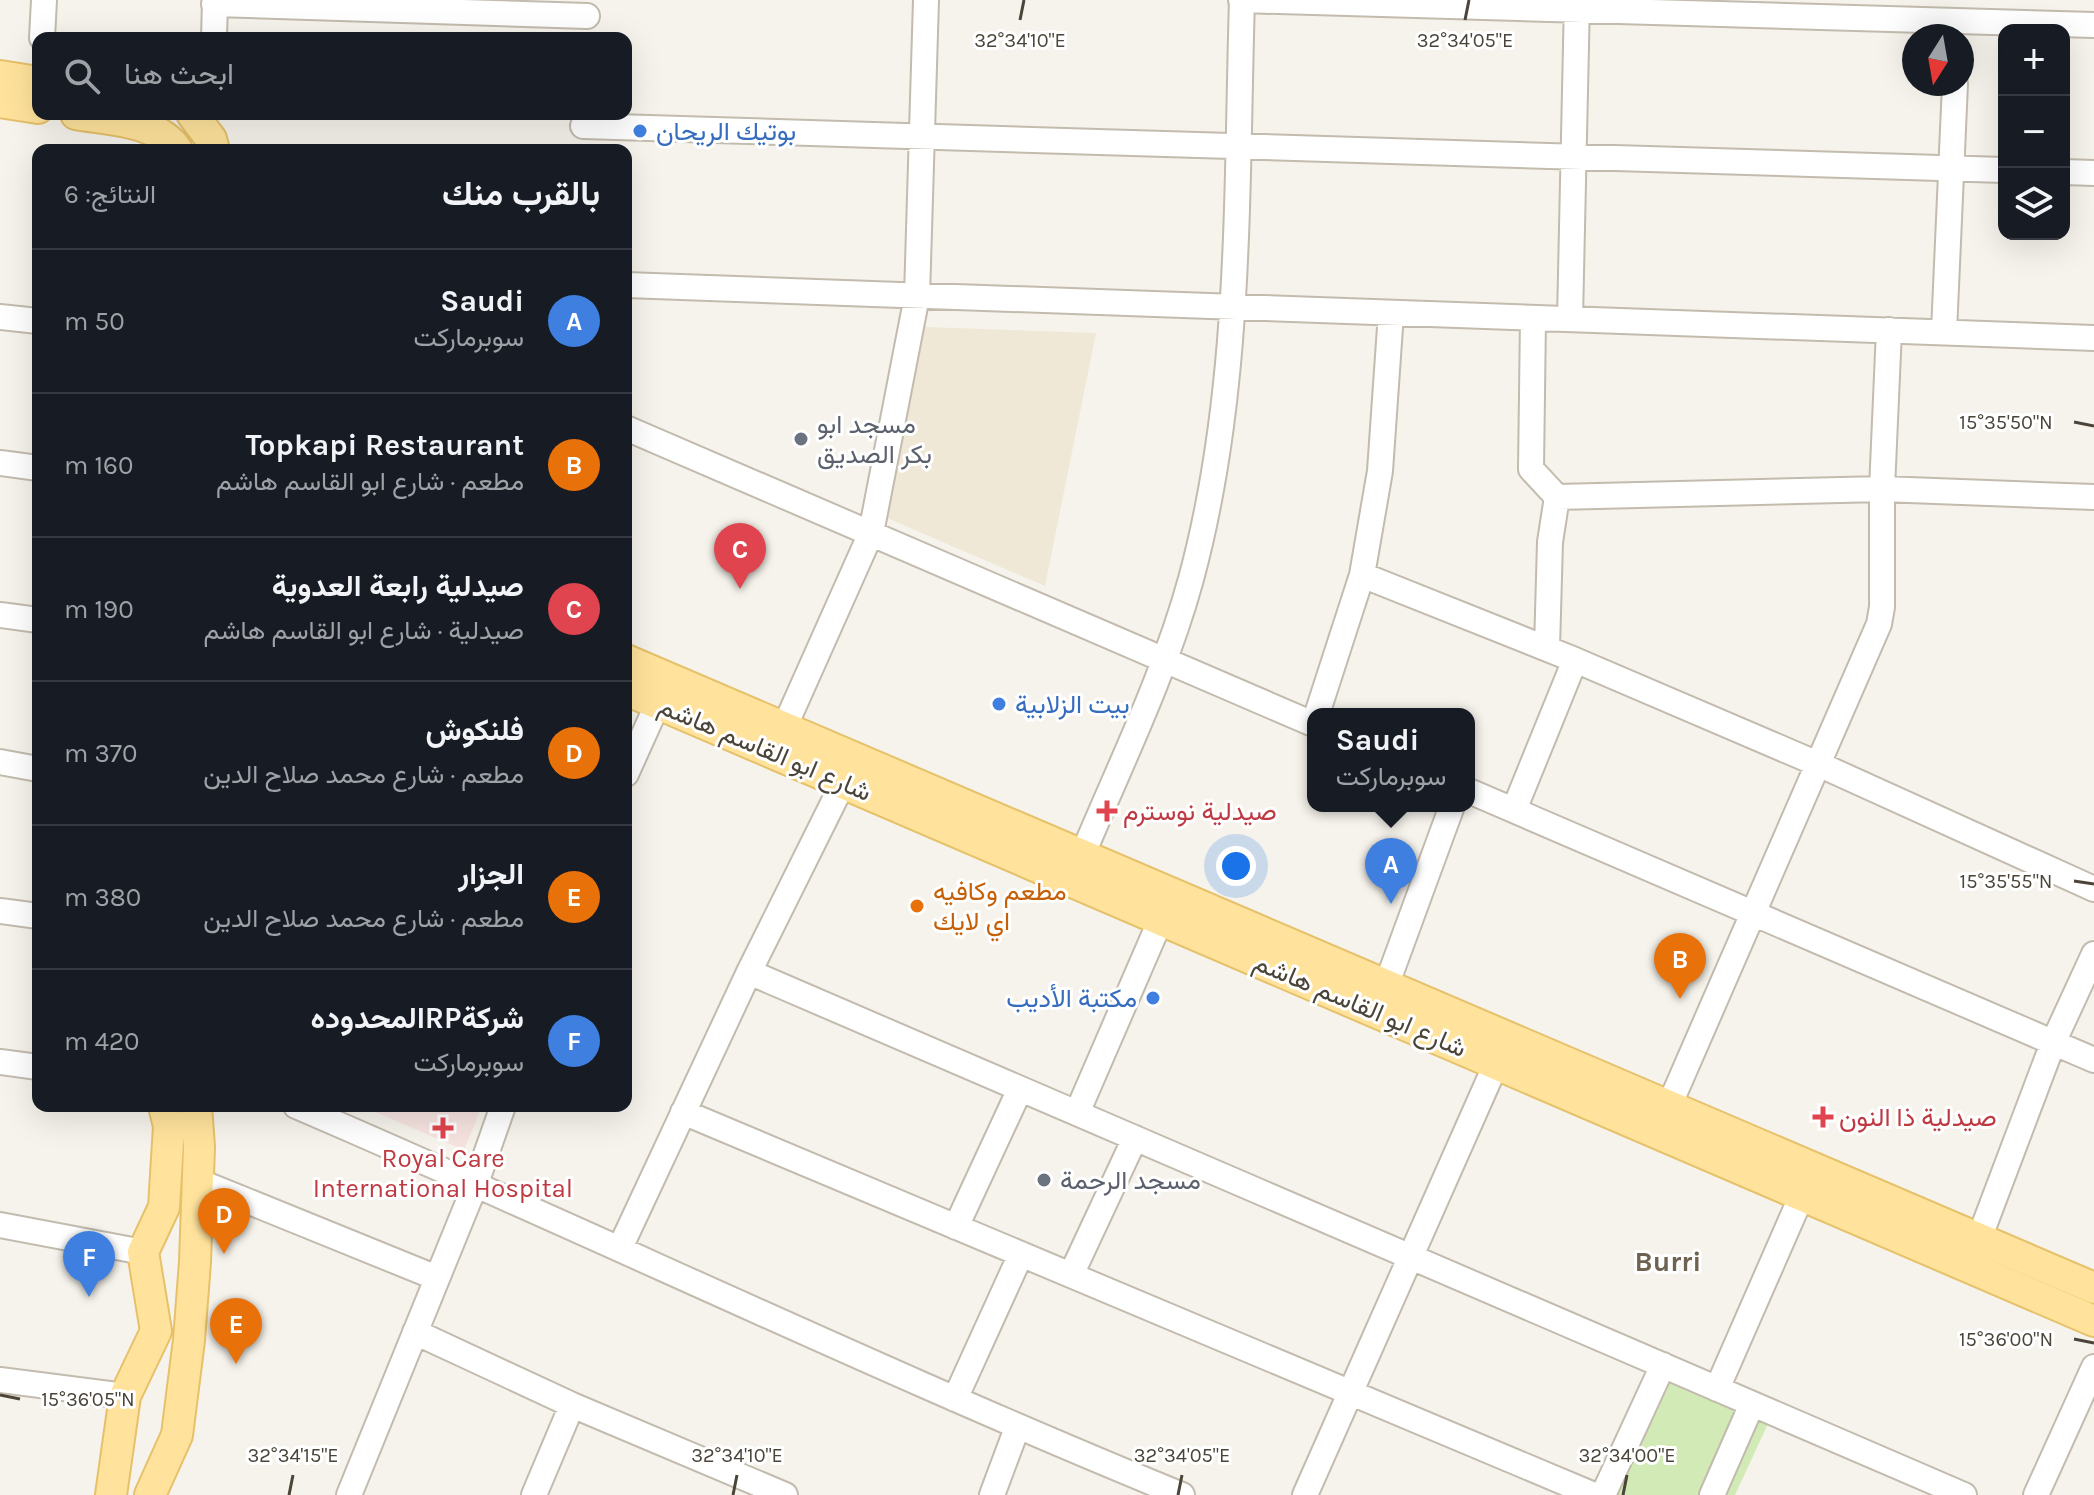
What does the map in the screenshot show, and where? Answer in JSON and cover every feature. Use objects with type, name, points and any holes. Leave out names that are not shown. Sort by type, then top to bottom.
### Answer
[{"type":"main road","points":[[0,76],[32,81]]},
{"type":"main road","points":[[0,102],[32,107]]},
{"type":"main road","points":[[106,120],[145,128],[161,134],[171,144]]},
{"type":"main road","name":"شارع ابو القاسم هاشم","points":[[632,663],[2094,1288]]},
{"type":"main road","name":"شارع ابو القاسم هاشم","points":[[632,692],[2094,1321]]},
{"type":"main road","points":[[111,1495],[125,1396],[156,1331],[143,1252],[164,1207],[169,1126],[166,1112]]},
{"type":"main road","points":[[150,1495],[177,1435],[193,1293],[199,1147],[196,1112]]},
{"type":"street","points":[[42,32],[44,0]]},
{"type":"street","points":[[784,728],[871,533],[917,296],[926,0]]},
{"type":"street","points":[[1082,856],[1164,660],[1191,579],[1208,502],[1224,410],[1233,307],[1242,0],[1576,5],[2094,25]]},
{"type":"street","points":[[214,32],[214,2],[587,18]]},
{"type":"street","points":[[1570,319],[1576,5]]},
{"type":"street","points":[[1944,332],[1954,96]]},
{"type":"street","points":[[583,130],[922,136],[1998,170]]},
{"type":"street","points":[[2070,172],[2094,173]]},
{"type":"street","points":[[632,285],[2094,338]]},
{"type":"street","points":[[1319,708],[1362,575],[1380,471],[1391,313]]},
{"type":"street","points":[[0,317],[32,320]]},
{"type":"street","points":[[1533,318],[1531,469],[1557,497],[1882,489],[2094,497]]},
{"type":"street","points":[[1669,1106],[1879,624],[1882,607],[1882,489],[1889,330]]},
{"type":"street","points":[[632,431],[1307,721]]},
{"type":"street","points":[[0,463],[32,467]]},
{"type":"street","points":[[1547,648],[1550,542],[1557,497]]},
{"type":"street","points":[[1362,575],[1547,648],[1818,764],[2094,889]]},
{"type":"street","points":[[0,615],[32,619]]},
{"type":"street","points":[[1514,810],[1575,660]]},
{"type":"street","points":[[632,761],[658,703]]},
{"type":"street","points":[[0,762],[32,768]]},
{"type":"street","points":[[620,1248],[749,972],[843,783]]},
{"type":"street","points":[[1475,794],[2094,1060]]},
{"type":"street","points":[[1386,986],[1450,812]]},
{"type":"street","points":[[0,911],[32,915]]},
{"type":"street","points":[[1077,1113],[1161,919]]},
{"type":"street","points":[[1979,1239],[2053,1043],[2094,954]]},
{"type":"street","points":[[749,972],[1964,1495]]},
{"type":"street","points":[[0,1062],[32,1066]]},
{"type":"street","points":[[1305,1495],[1496,1064]]},
{"type":"street","points":[[956,1227],[1020,1089]]},
{"type":"street","points":[[310,1112],[476,1183],[1017,1428],[1182,1495]]},
{"type":"street","points":[[349,1495],[476,1183],[501,1112]]},
{"type":"street","points":[[683,1112],[1594,1495]]},
{"type":"street","points":[[1071,1275],[1135,1138]]},
{"type":"street","points":[[198,1181],[437,1278]]},
{"type":"street","points":[[1717,1389],[1802,1195]]},
{"type":"street","points":[[0,1225],[143,1252]]},
{"type":"street","points":[[955,1399],[1021,1254]]},
{"type":"street","points":[[415,1332],[572,1405],[785,1495]]},
{"type":"street","points":[[1603,1495],[1663,1365]]},
{"type":"street","points":[[2039,1494],[2094,1367]]},
{"type":"street","points":[[0,1380],[125,1396]]},
{"type":"street","points":[[1712,1495],[1752,1404]]},
{"type":"street","points":[[534,1495],[572,1405]]},
{"type":"street","points":[[992,1495],[1017,1428]]},
{"type":"shaded area","points":[[925,327],[1096,333],[1045,586],[887,518]]},
{"type":"shaded area","name":"Royal Care International Hospital","points":[[375,1112],[480,1112],[464,1150]]},
{"type":"green space","points":[[1666,1365],[1772,1415],[1735,1495],[1619,1495],[1611,1492]]},
{"type":"place","name":"بوتيك الريحان","points":[[640,131]]},
{"type":"place","name":"مسجد ابو بكر الصديق","points":[[801,439]]},
{"type":"place","name":"صيدلية رابعة العدوية","points":[[740,589]]},
{"type":"place","name":"بيت الزلابية","points":[[999,704]]},
{"type":"place","name":"صيدلية نوسترم","points":[[1107,811]]},
{"type":"place","name":"Saudi","points":[[1391,904]]},
{"type":"place","name":"مطعم وكافيه اي لايك","points":[[917,906]]},
{"type":"place","name":"مكتبة الأديب","points":[[1153,998]]},
{"type":"place","name":"Topkapi Restaurant","points":[[1680,999]]},
{"type":"place","name":"صيدلية ذا النون","points":[[1823,1117]]},
{"type":"place","name":"Royal Care International Hospital","points":[[443,1128]]},
{"type":"place","name":"مسجد الرحمة","points":[[1044,1180]]},
{"type":"place","name":"فلنكوش","points":[[224,1254]]},
{"type":"place","name":"شركةRPالمحدوده","points":[[89,1297]]},
{"type":"place","name":"الجزار","points":[[236,1364]]},
{"type":"district","name":"Burri","points":[[1668,1261]]}]
